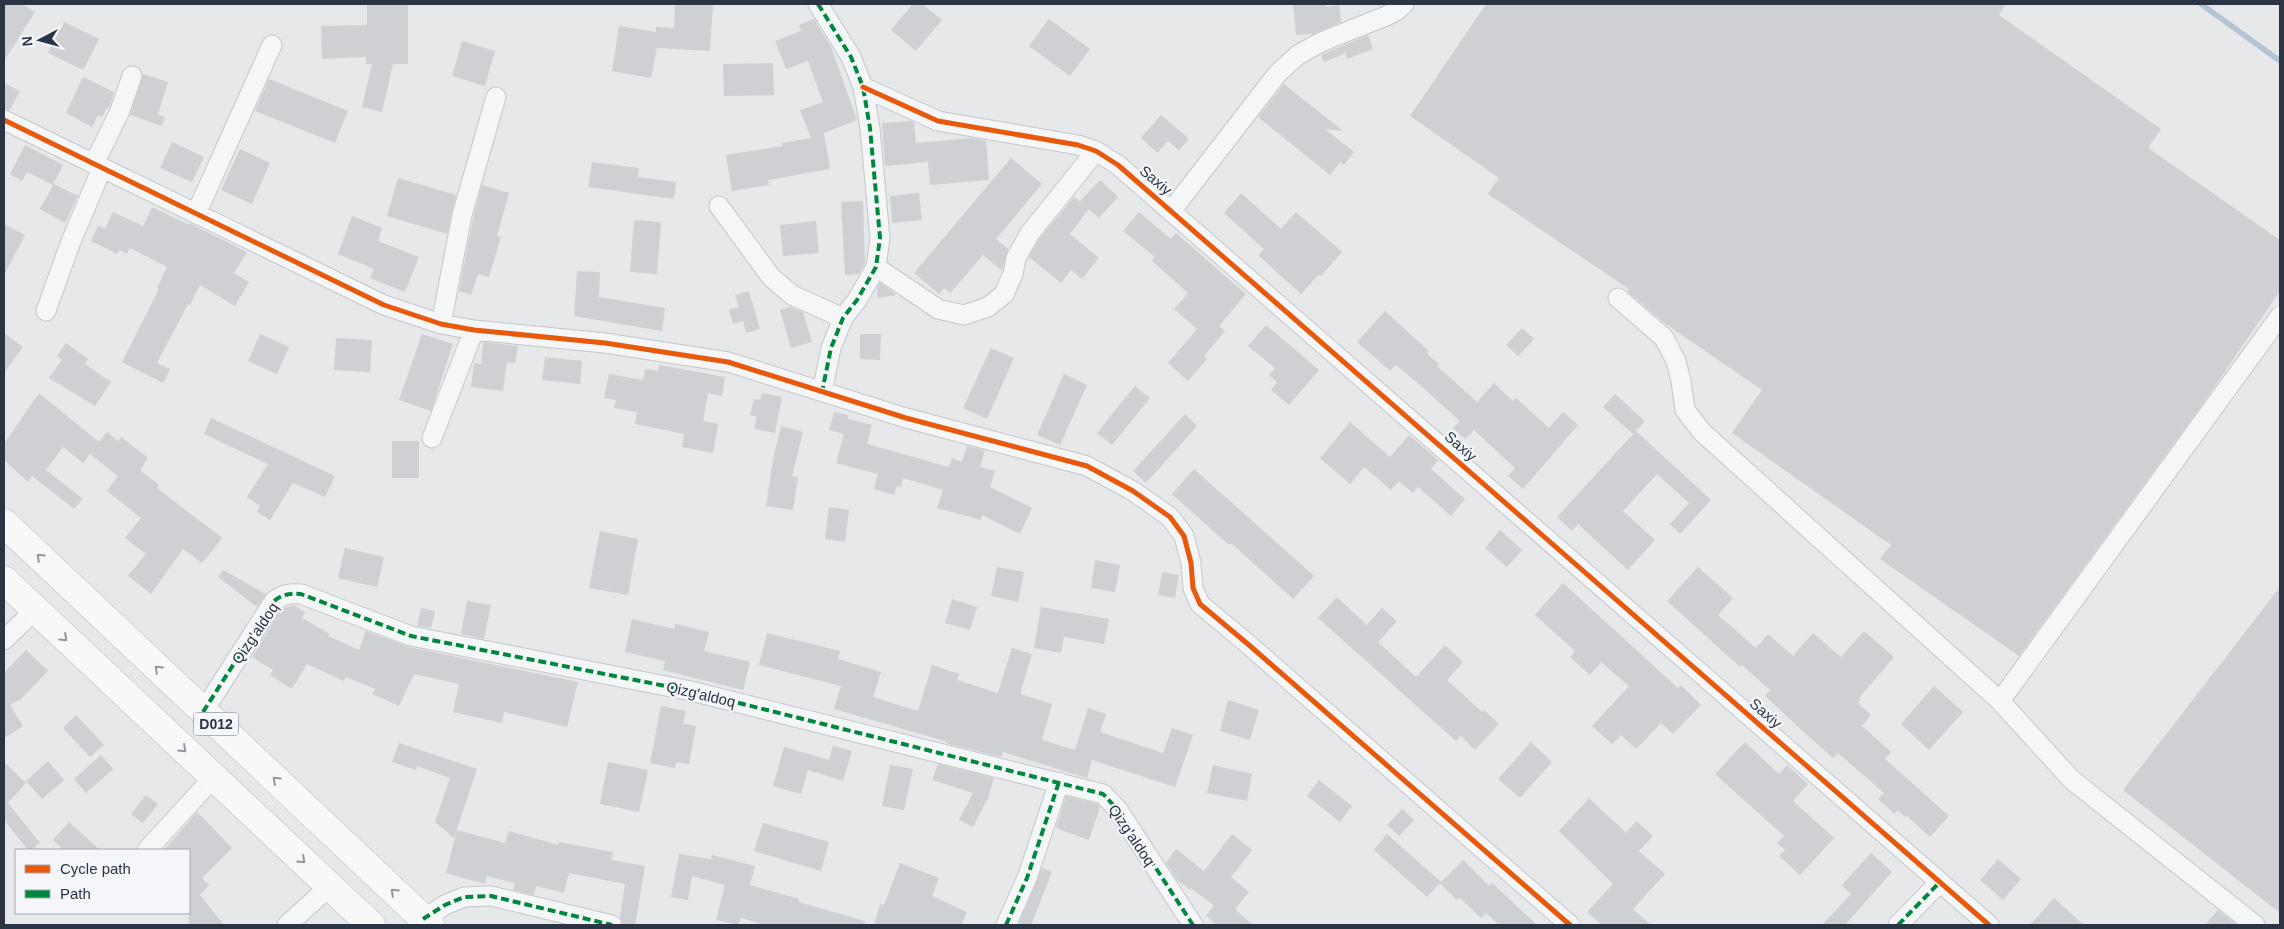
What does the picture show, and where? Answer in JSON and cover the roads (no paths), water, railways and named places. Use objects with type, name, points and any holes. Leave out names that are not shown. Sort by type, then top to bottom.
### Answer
[{"type":"highway","name":"D012","points":[[4,522],[427,922]]},
{"type":"highway","name":"D012","points":[[4,580],[371,925]]},
{"type":"street","points":[[818,4],[851,57],[863,87],[870,128],[880,238],[876,267],[857,300],[843,318],[832,348],[822,392]]},
{"type":"street","points":[[1172,210],[1278,73],[1298,55],[1321,42],[1391,14],[1404,4]]},
{"type":"street","points":[[196,214],[272,45]]},
{"type":"street","points":[[46,311],[132,76]]},
{"type":"street","name":"Saxiy","points":[[863,87],[938,121],[1078,145],[1096,151],[1118,165],[1172,210],[1989,925]]},
{"type":"street","points":[[441,324],[462,215],[496,97]]},
{"type":"street","points":[[4,120],[384,305],[441,324],[474,330],[605,343],[728,362],[906,418],[1087,466],[1133,491],[1170,517],[1184,536],[1191,563],[1193,588],[1200,604],[1570,925]]},
{"type":"street","points":[[876,267],[938,308],[964,315],[988,307],[1004,294],[1013,274],[1016,258],[1030,233],[1096,151]]},
{"type":"street","points":[[718,206],[771,277],[792,294],[843,318]]},
{"type":"street","points":[[1618,298],[1664,338],[1679,374],[1685,410],[1702,432],[2000,701],[2072,780],[2255,925]]},
{"type":"street","points":[[2000,701],[2280,316]]},
{"type":"street","points":[[432,438],[474,330]]},
{"type":"street","name":"Qizg'aldoq","points":[[203,712],[274,601],[281,596],[291,593],[301,594],[410,636],[690,691],[1103,794],[1118,810],[1193,925]]},
{"type":"street","points":[[4,640],[35,610]]},
{"type":"street","points":[[148,849],[213,778]]},
{"type":"street","points":[[1006,925],[1027,878],[1059,782]]},
{"type":"street","points":[[1898,925],[1940,882]]},
{"type":"street","points":[[287,925],[330,886]]},
{"type":"street","points":[[427,922],[445,905],[464,897],[492,896],[612,925]]},
{"type":"waterway","points":[[2201,4],[2280,61]]}]
